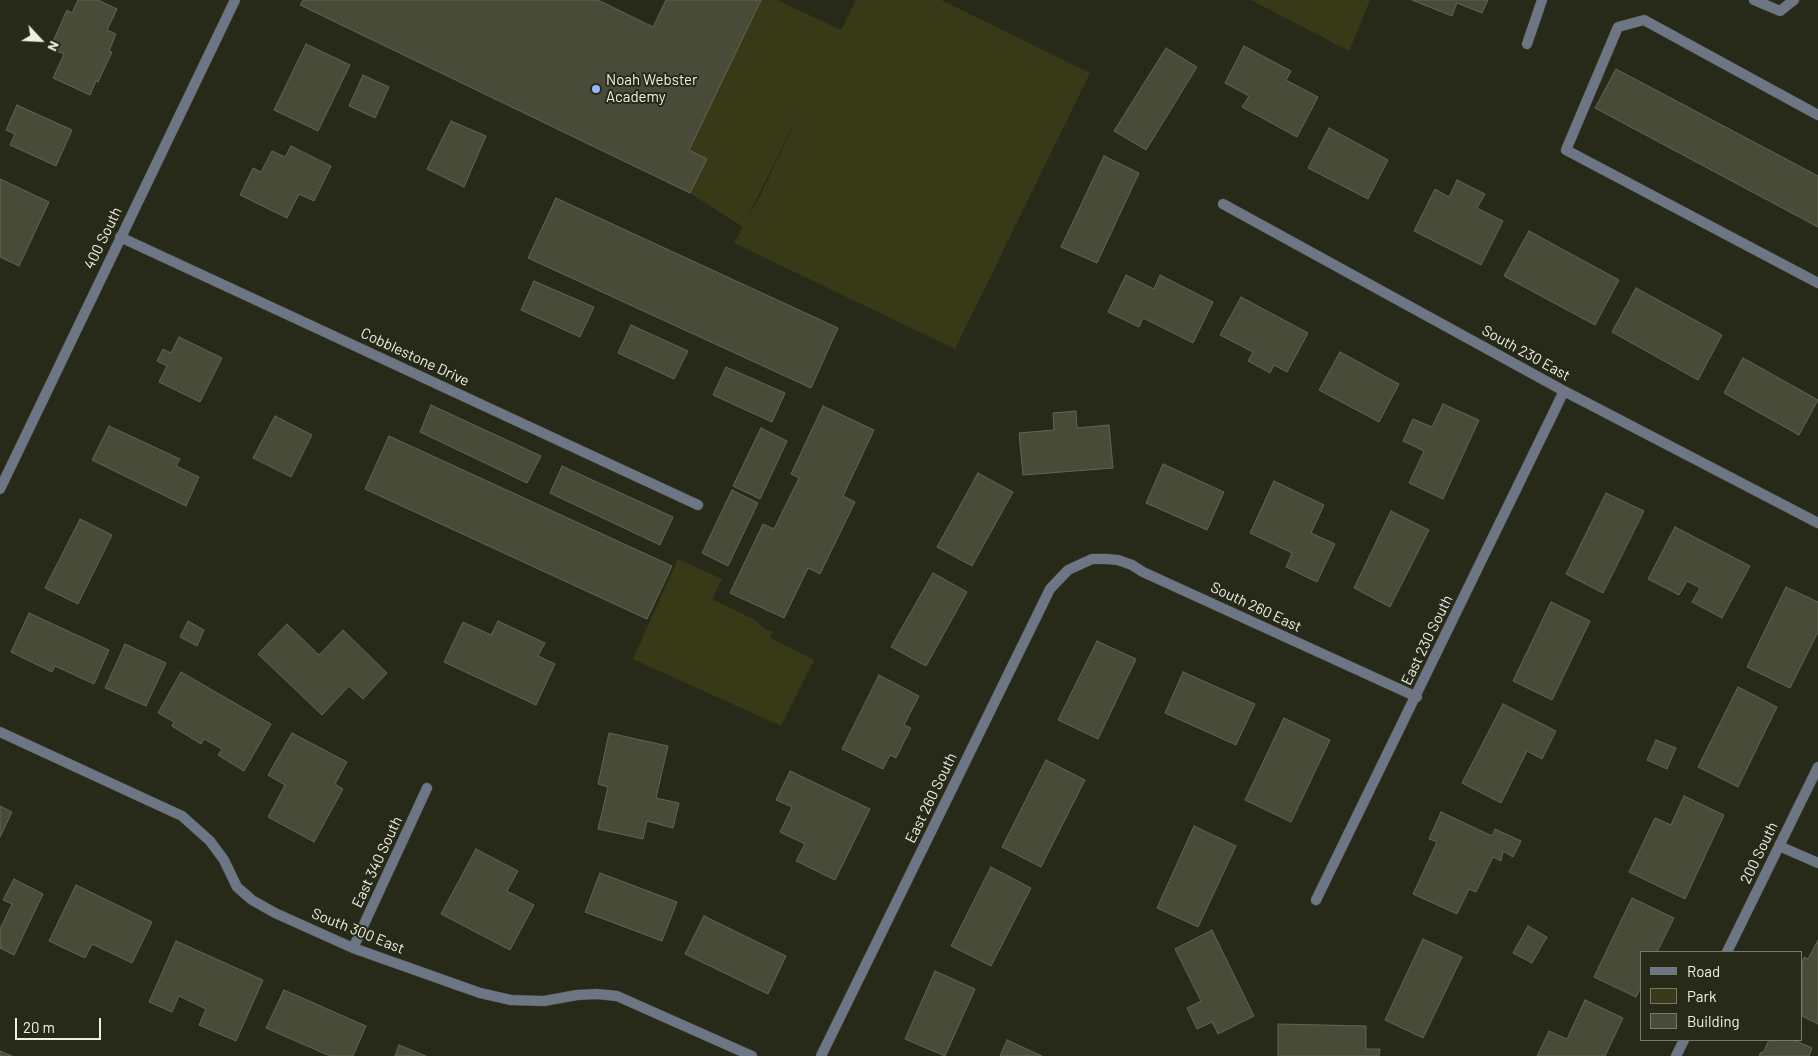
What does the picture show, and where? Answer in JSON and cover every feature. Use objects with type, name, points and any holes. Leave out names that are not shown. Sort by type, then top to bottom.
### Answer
[{"type":"street","name":"400 South","points":[[0,489],[235,0]]},
{"type":"street","points":[[1527,44],[1542,0]]},
{"type":"street","points":[[1754,0],[1780,10],[1794,0]]},
{"type":"street","points":[[1818,115],[1644,20],[1618,27],[1566,150],[1818,283]]},
{"type":"street","name":"South 230 East","points":[[1223,204],[1564,392],[1818,523]]},
{"type":"street","name":"Cobblestone Drive","points":[[120,236],[698,505]]},
{"type":"street","name":"East 230 South","points":[[1316,900],[1417,697],[1564,392]]},
{"type":"street","name":"South 260 East","points":[[1080,564],[1106,558],[1132,565],[1143,572],[1417,697]]},
{"type":"street","name":"East 260 South","points":[[821,1056],[1050,589],[1068,570],[1080,564]]},
{"type":"street","name":"South 300 East","points":[[0,732],[182,816],[210,841],[224,860],[238,887],[252,900],[275,913],[354,948],[480,992],[511,1000],[544,1001],[577,995],[597,994],[616,996],[752,1056]]},
{"type":"street","name":"200 South","points":[[1727,951],[1818,767]]},
{"type":"street","name":"East 340 South","points":[[354,948],[427,788]]},
{"type":"street","points":[[1779,846],[1818,863]]},
{"type":"street","points":[[1676,1056],[1684,1041]]},
{"type":"green space","points":[[761,0],[777,0],[841,30],[856,0],[941,0],[1090,73],[955,349],[734,243],[743,227],[690,193],[707,159],[689,150]],"holes":[[[803,106],[758,200],[749,215]]]},
{"type":"green space","points":[[1251,0],[1370,0],[1349,51]]},
{"type":"green space","points":[[678,559],[722,579],[712,599],[755,620],[765,629],[773,632],[770,638],[814,660],[781,726],[633,659]]},
{"type":"building","points":[[78,0],[98,0],[117,9],[107,30],[116,34],[109,51],[112,52],[90,95],[53,78],[64,54],[50,48],[67,10],[72,13]]},
{"type":"building","name":"Noah Webster Academy","points":[[303,0],[598,0],[653,27],[666,0],[761,0],[689,150],[707,159],[690,193],[300,5]]},
{"type":"building","points":[[1412,0],[1488,0],[1482,13],[1457,3],[1452,16]]},
{"type":"building","points":[[306,44],[350,65],[318,131],[274,110]]},
{"type":"building","points":[[1244,46],[1291,71],[1286,80],[1318,97],[1297,137],[1242,107],[1249,96],[1225,83]]},
{"type":"building","points":[[1166,48],[1197,67],[1146,150],[1114,131]]},
{"type":"building","points":[[1616,69],[1818,176],[1818,227],[1595,108]]},
{"type":"building","points":[[363,75],[389,87],[375,118],[349,106]]},
{"type":"building","points":[[17,105],[72,130],[56,166],[10,145],[15,134],[6,130]]},
{"type":"building","points":[[451,121],[486,136],[464,187],[427,169]]},
{"type":"building","points":[[1329,128],[1388,160],[1368,199],[1308,168]]},
{"type":"building","points":[[291,146],[331,166],[314,201],[299,194],[287,218],[240,195],[253,168],[261,172],[272,151],[285,157]]},
{"type":"building","points":[[1104,156],[1139,173],[1097,263],[1061,247]]},
{"type":"building","points":[[0,179],[49,202],[19,266],[0,257]]},
{"type":"building","points":[[1457,180],[1485,194],[1477,208],[1503,221],[1481,265],[1414,231],[1435,189],[1449,197]]},
{"type":"building","points":[[556,198],[838,328],[811,388],[528,258]]},
{"type":"building","points":[[1529,231],[1619,280],[1595,325],[1504,276]]},
{"type":"building","points":[[1126,275],[1154,289],[1160,275],[1213,302],[1193,343],[1143,318],[1139,327],[1108,312]]},
{"type":"building","points":[[534,281],[594,307],[580,337],[521,310]]},
{"type":"building","points":[[1636,288],[1722,335],[1698,380],[1612,332]]},
{"type":"building","points":[[1241,297],[1308,333],[1287,372],[1274,365],[1270,373],[1248,361],[1253,352],[1220,335]]},
{"type":"building","points":[[631,325],[688,351],[674,379],[618,353]]},
{"type":"building","points":[[179,337],[222,358],[200,402],[159,382],[167,366],[157,361],[163,349],[171,353]]},
{"type":"building","points":[[1340,352],[1399,384],[1379,422],[1319,390]]},
{"type":"building","points":[[1743,358],[1818,400],[1799,435],[1724,393]]},
{"type":"building","points":[[726,367],[785,393],[772,422],[713,395]]},
{"type":"building","points":[[1443,404],[1479,420],[1443,499],[1409,483],[1424,451],[1403,441],[1413,419],[1432,427]]},
{"type":"building","points":[[431,405],[541,456],[527,483],[420,432]]},
{"type":"building","points":[[823,406],[874,430],[843,496],[855,502],[820,574],[808,568],[784,618],[730,593],[763,524],[774,529],[799,478],[791,474]]},
{"type":"building","points":[[1076,411],[1077,428],[1109,425],[1113,468],[1023,475],[1019,433],[1054,430],[1053,413]]},
{"type":"building","points":[[275,416],[312,435],[291,477],[253,458]]},
{"type":"building","points":[[109,426],[180,459],[176,466],[199,477],[186,506],[92,460]]},
{"type":"building","points":[[761,428],[787,441],[760,499],[733,486]]},
{"type":"building","points":[[389,436],[672,566],[647,619],[365,489]]},
{"type":"building","points":[[1163,464],[1224,492],[1207,530],[1146,503]]},
{"type":"building","points":[[562,466],[673,517],[660,545],[550,493]]},
{"type":"building","points":[[978,473],[1013,492],[972,566],[937,547]]},
{"type":"building","points":[[1274,481],[1324,505],[1311,533],[1335,544],[1317,582],[1286,567],[1292,553],[1250,533]]},
{"type":"building","points":[[732,490],[758,503],[728,566],[702,553]]},
{"type":"building","points":[[1606,493],[1644,511],[1603,593],[1566,574]]},
{"type":"building","points":[[1391,511],[1429,530],[1390,607],[1354,588]]},
{"type":"building","points":[[80,519],[112,535],[78,604],[45,588]]},
{"type":"building","points":[[1675,527],[1750,566],[1722,618],[1692,602],[1700,588],[1687,581],[1679,595],[1648,579]]},
{"type":"building","points":[[933,573],[967,592],[926,666],[891,647]]},
{"type":"building","points":[[1786,587],[1818,602],[1818,632],[1790,688],[1747,667]]},
{"type":"building","points":[[1551,602],[1590,621],[1552,700],[1513,681]]},
{"type":"building","points":[[29,613],[109,650],[94,684],[55,666],[52,672],[11,652]]},
{"type":"building","points":[[188,621],[204,630],[197,646],[180,637]]},
{"type":"building","points":[[498,621],[545,643],[538,656],[555,664],[536,705],[444,662],[463,622],[491,635]]},
{"type":"building","points":[[287,624],[319,655],[343,630],[387,673],[363,699],[349,686],[322,715],[258,654]]},
{"type":"building","points":[[1097,641],[1136,659],[1098,739],[1058,720]]},
{"type":"building","points":[[125,644],[166,663],[146,706],[105,688]]},
{"type":"building","points":[[181,672],[271,724],[244,771],[218,755],[222,749],[204,739],[201,744],[172,726],[174,722],[158,713]]},
{"type":"building","points":[[1183,672],[1255,704],[1236,745],[1165,713]]},
{"type":"building","points":[[879,675],[919,696],[904,725],[911,728],[896,758],[890,755],[883,769],[842,749]]},
{"type":"building","points":[[1738,687],[1777,707],[1738,787],[1698,767]]},
{"type":"building","points":[[1503,704],[1556,731],[1542,759],[1527,751],[1501,803],[1462,783]]},
{"type":"building","points":[[1284,718],[1330,740],[1291,822],[1245,800]]},
{"type":"building","points":[[292,733],[347,762],[335,784],[343,789],[314,842],[268,817],[285,785],[268,775]]},
{"type":"building","points":[[609,733],[668,746],[656,798],[679,803],[673,828],[647,821],[643,839],[598,829],[608,787],[598,784]]},
{"type":"building","points":[[1656,740],[1676,748],[1667,769],[1647,760]]},
{"type":"building","points":[[1046,760],[1085,780],[1041,867],[1002,847]]},
{"type":"building","points":[[790,771],[870,809],[835,880],[796,861],[805,844],[780,832],[792,807],[776,800]]},
{"type":"building","points":[[1684,796],[1724,815],[1685,899],[1629,872],[1655,818],[1671,825]]},
{"type":"building","points":[[0,806],[12,812],[0,837]]},
{"type":"building","points":[[1441,812],[1492,836],[1495,829],[1521,841],[1513,857],[1503,851],[1501,861],[1493,857],[1476,892],[1469,889],[1457,914],[1413,894],[1437,842],[1429,839]]},
{"type":"building","points":[[1194,826],[1236,846],[1198,927],[1157,908]]},
{"type":"building","points":[[476,849],[518,871],[507,891],[534,905],[510,950],[441,914]]},
{"type":"building","points":[[991,867],[1031,888],[991,966],[951,946]]},
{"type":"building","points":[[600,873],[677,902],[662,941],[585,912]]},
{"type":"building","points":[[14,879],[43,894],[14,955],[0,948],[0,929],[12,904],[3,900]]},
{"type":"building","points":[[76,885],[152,922],[132,963],[92,944],[85,958],[49,941]]},
{"type":"building","points":[[1632,898],[1674,918],[1658,951],[1640,951],[1640,989],[1636,997],[1594,977]]},
{"type":"building","points":[[704,916],[786,956],[768,994],[685,954]]},
{"type":"building","points":[[1528,926],[1547,937],[1532,963],[1513,953]]},
{"type":"building","points":[[1212,930],[1254,1016],[1218,1034],[1212,1022],[1197,1029],[1187,1008],[1201,1001],[1175,949]]},
{"type":"building","points":[[1423,939],[1462,957],[1423,1038],[1385,1020]]},
{"type":"building","points":[[1818,940],[1818,1024],[1803,1016],[1803,960],[1804,957],[1808,959]]},
{"type":"building","points":[[176,941],[263,980],[236,1041],[199,1025],[206,1009],[179,996],[172,1012],[149,1002]]},
{"type":"building","points":[[935,971],[975,989],[945,1056],[905,1039]]},
{"type":"building","points":[[284,990],[366,1026],[353,1056],[330,1056],[266,1028]]},
{"type":"building","points":[[1585,1000],[1623,1018],[1605,1056],[1537,1056],[1549,1031],[1567,1039]]},
{"type":"building","points":[[1278,1024],[1366,1026],[1366,1049],[1380,1049],[1379,1056],[1278,1056]]},
{"type":"building","points":[[1007,1040],[1042,1056],[1000,1056]]},
{"type":"building","points":[[1769,1041],[1796,1041],[1812,1048],[1809,1056],[1759,1056],[1761,1052],[1763,1053]]},
{"type":"building","points":[[399,1045],[426,1056],[395,1056]]},
{"type":"building","points":[[0,1051],[12,1056],[0,1056]]},
{"type":"place","name":"Noah Webster Academy","points":[[596,89]]}]
